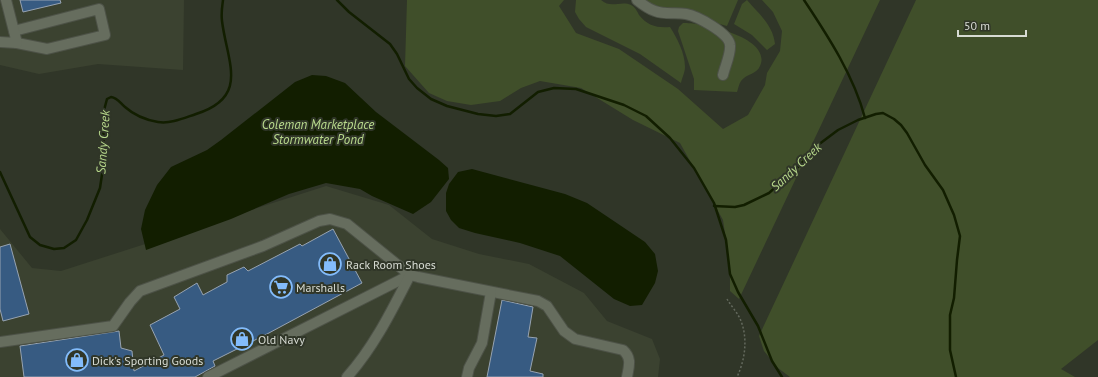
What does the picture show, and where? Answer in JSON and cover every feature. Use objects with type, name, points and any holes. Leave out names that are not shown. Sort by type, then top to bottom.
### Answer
[{"type":"street","points":[[6,0],[17,43]]},
{"type":"street","points":[[637,0],[655,11],[662,13],[682,13],[695,17],[718,30],[728,39],[730,44],[723,75]]},
{"type":"street","points":[[0,42],[17,43],[47,49],[105,35],[99,9],[14,31]]},
{"type":"street","points":[[0,342],[113,326],[140,291],[263,246],[319,221],[330,219],[347,224],[410,274],[418,277],[538,301],[547,306],[564,331],[575,339],[623,350],[628,354],[630,360],[627,377]]},
{"type":"street","points":[[208,377],[410,274]]},
{"type":"street","points":[[347,377],[378,334],[410,274]]},
{"type":"street","points":[[466,377],[482,342],[491,292]]},
{"type":"path","points":[[727,299],[741,320],[746,342],[741,370],[737,377]]},
{"type":"shaded area","points":[[0,0],[184,0],[183,70],[98,64],[39,74],[0,65]]},
{"type":"shaded area","points":[[407,0],[564,0],[559,6],[576,33],[619,49],[678,89],[723,129],[748,115],[765,85],[767,73],[780,51],[782,31],[773,12],[762,0],[880,0],[739,299],[730,291],[730,267],[723,220],[680,143],[633,120],[581,88],[540,81],[521,88],[500,101],[471,105],[447,101],[429,93],[405,66]]},
{"type":"shaded area","points":[[576,0],[601,0],[608,4],[624,3],[631,5],[642,19],[649,24],[657,27],[670,27],[684,56],[685,69],[681,83],[640,54],[586,27],[575,12]]},
{"type":"shaded area","points":[[637,0],[738,0],[727,26],[689,16],[675,18]]},
{"type":"shaded area","points":[[747,0],[765,20],[774,37],[775,44],[767,50],[752,35],[734,24],[742,4]]},
{"type":"shaded area","points":[[916,0],[1098,0],[1098,340],[1061,369],[1075,377],[790,377],[778,368],[764,351],[759,336]]},
{"type":"shaded area","points":[[683,23],[704,25],[733,33],[746,39],[756,47],[761,56],[759,69],[741,81],[737,92],[694,90],[694,79],[678,31],[679,27]]},
{"type":"shaded area","points":[[326,186],[389,205],[432,239],[479,254],[529,264],[584,293],[607,321],[652,339],[660,359],[658,377],[0,377],[0,229],[32,268],[61,271]]},
{"type":"water","name":"Coleman Marketplace Stormwater Pond","points":[[312,75],[326,76],[345,83],[376,112],[448,168],[449,179],[431,202],[413,214],[372,196],[360,189],[326,183],[289,194],[231,219],[146,250],[141,229],[145,210],[157,185],[171,167],[207,150],[295,82]]},
{"type":"water","points":[[472,169],[565,194],[587,203],[645,242],[655,254],[658,271],[655,283],[642,305],[630,306],[614,299],[560,256],[520,243],[459,228],[451,220],[446,211],[446,193],[449,184],[458,172]]},
{"type":"building","points":[[20,0],[60,0],[61,3],[23,12]]},
{"type":"building","points":[[333,229],[362,283],[213,361],[215,366],[195,377],[24,377],[20,346],[119,331],[121,348],[132,351],[134,371],[164,355],[150,325],[180,309],[174,297],[197,283],[203,295],[227,282],[227,275],[244,267],[248,271],[300,244],[302,246]]},
{"type":"building","points":[[10,244],[29,314],[3,321],[0,309],[0,247]]},
{"type":"building","points":[[502,300],[533,307],[528,337],[537,338],[530,371],[543,374],[543,377],[487,377]]},
{"type":"waterway","name":"Sandy Creek","points":[[0,172],[30,237],[40,245],[54,249],[64,248],[76,240],[87,220],[100,188],[104,161],[103,114],[107,99],[111,97],[117,100],[140,117],[158,122],[168,122],[196,114],[213,107],[224,98],[229,88],[231,76],[222,18],[223,0]]},
{"type":"waterway","name":"Sandy Creek","points":[[337,0],[349,12],[390,44],[397,54],[409,79],[417,88],[431,99],[447,106],[478,114],[496,116],[510,114],[538,92],[554,88],[576,89],[624,105],[646,116],[670,138],[694,168],[714,203],[726,240],[730,274],[738,292],[758,326],[772,361],[782,377]]},
{"type":"waterway","name":"Sandy Creek","points":[[804,0],[831,42],[847,72],[865,118]]},
{"type":"waterway","points":[[714,206],[735,207],[744,205],[769,193],[798,167],[818,145],[838,130],[858,120],[883,113],[894,119],[907,133],[925,165],[943,190],[954,215],[960,236],[954,298],[950,315],[950,350],[956,377]]},
{"type":"place","name":"Rack Room Shoes","points":[[330,264]]},
{"type":"place","name":"Marshalls","points":[[281,287]]},
{"type":"place","name":"Old Navy","points":[[242,339]]},
{"type":"place","name":"Dick's Sporting Goods","points":[[77,360]]}]
